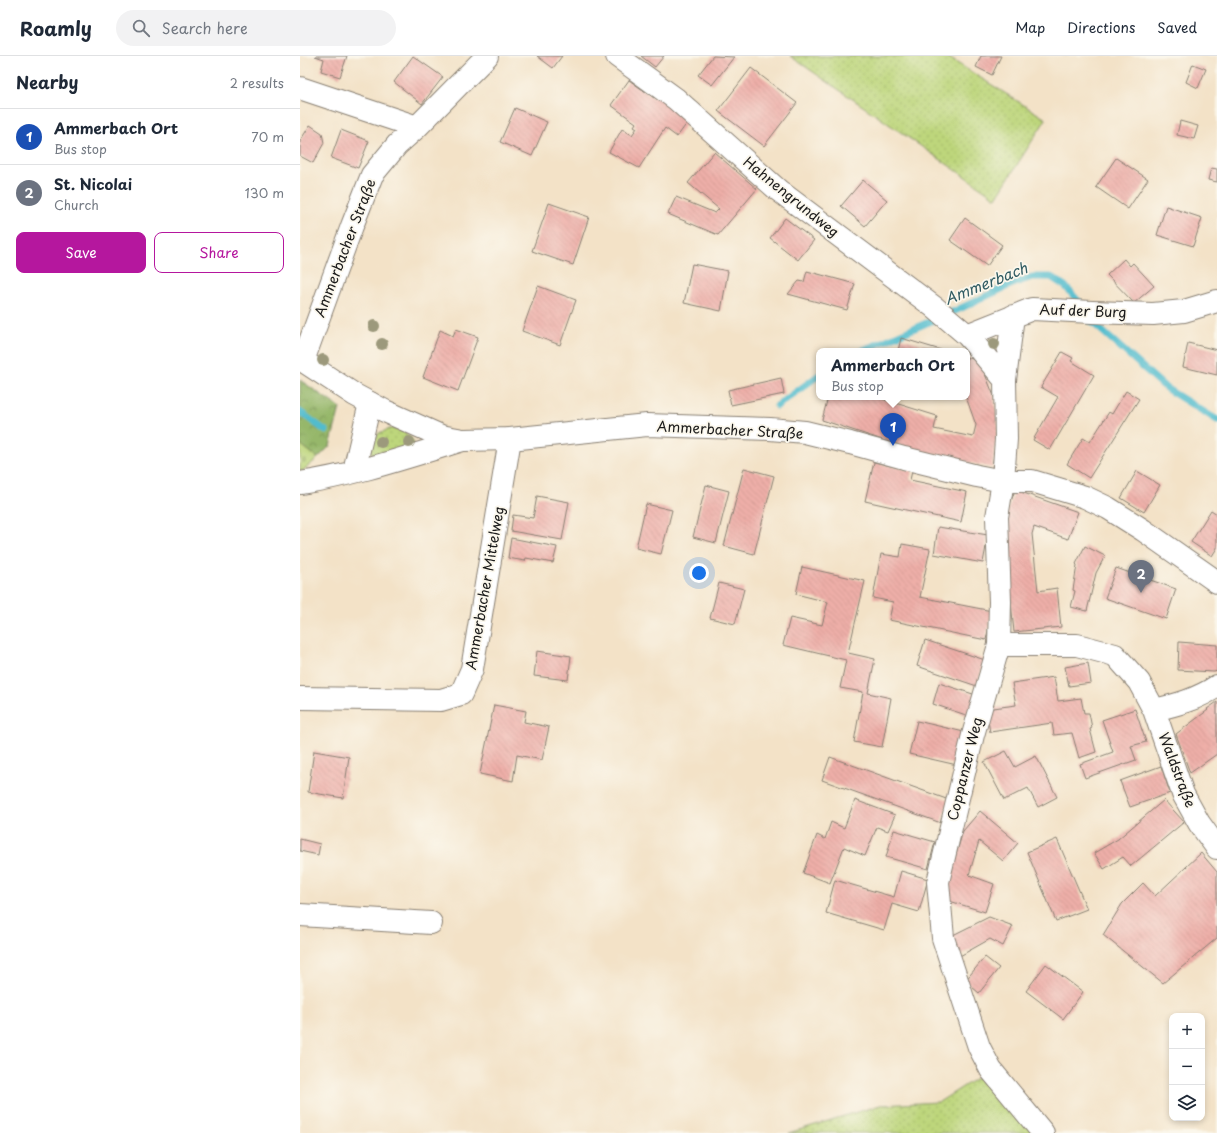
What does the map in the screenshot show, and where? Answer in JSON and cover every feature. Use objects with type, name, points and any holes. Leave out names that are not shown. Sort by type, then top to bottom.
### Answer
[{"type":"street","name":"Ammerbacher Straße","points":[[487,56],[417,127],[397,145],[372,175],[302,360],[355,395],[370,403],[441,436],[463,440],[510,439],[648,425],[777,430],[812,434],[977,476],[1003,480],[1032,481],[1085,497],[1108,508],[1143,530],[1217,582]]},
{"type":"street","name":"Hahnengrundweg","points":[[617,56],[676,99],[778,190],[934,307],[961,330],[1005,380]]},
{"type":"street","points":[[300,88],[417,127]]},
{"type":"street","name":"Auf der Burg","points":[[1013,316],[1032,309],[1153,314],[1184,311],[1217,301]]},
{"type":"street","points":[[1184,311],[1217,316]]},
{"type":"street","points":[[961,330],[1013,316],[1005,380]]},
{"type":"street","name":"Coppanzer Weg","points":[[1005,380],[1006,439],[1003,480],[996,517],[1000,602],[999,646],[973,735],[938,882],[943,938],[979,1047],[991,1070],[1042,1133]]},
{"type":"street","points":[[354,471],[370,403]]},
{"type":"street","name":"Ammerbacher Mittelweg","points":[[300,698],[441,700],[461,694],[472,669],[510,439]]},
{"type":"street","points":[[300,483],[354,471],[463,440]]},
{"type":"street","name":"Waldstraße","points":[[999,646],[1077,645],[1115,655],[1139,682],[1154,710],[1183,794],[1199,823],[1217,848]]},
{"type":"street","points":[[1154,710],[1180,704],[1217,686]]},
{"type":"street","points":[[300,915],[431,923]]},
{"type":"green space","points":[[790,56],[946,56],[1046,119],[996,198]]},
{"type":"green space","points":[[300,380],[340,408],[330,446],[318,458],[300,444]]},
{"type":"green space","points":[[393,428],[405,432],[414,442],[411,449],[392,458],[371,453],[369,446],[379,433]]},
{"type":"green space","points":[[300,444],[318,458],[300,473]]},
{"type":"green space","points":[[986,1072],[1035,1133],[789,1133],[880,1105],[939,1102]]},
{"type":"building","points":[[315,56],[347,56],[340,77],[321,71],[324,59]]},
{"type":"building","points":[[413,56],[443,77],[422,104],[394,82]]},
{"type":"building","points":[[537,56],[562,56],[553,68]]},
{"type":"building","points":[[641,56],[664,56],[655,67]]},
{"type":"building","points":[[713,56],[734,57],[712,85],[698,75]]},
{"type":"building","points":[[981,56],[1001,56],[992,75],[976,67]]},
{"type":"building","points":[[1193,64],[1206,69],[1198,88],[1186,82]]},
{"type":"building","points":[[751,68],[797,103],[764,146],[718,111]]},
{"type":"building","points":[[629,80],[654,98],[656,95],[690,119],[677,137],[665,128],[639,168],[609,152],[622,129],[632,135],[637,128],[634,126],[636,123],[611,105]]},
{"type":"building","points":[[515,108],[547,122],[532,156],[500,142]]},
{"type":"building","points":[[1180,121],[1198,126],[1194,139],[1177,135]]},
{"type":"building","points":[[310,125],[322,133],[324,143],[313,163],[300,156],[300,141]]},
{"type":"building","points":[[341,130],[369,141],[358,168],[331,158]]},
{"type":"building","points":[[714,152],[757,189],[718,235],[668,214],[676,197],[715,213],[719,209],[688,183]]},
{"type":"building","points":[[1116,158],[1148,179],[1128,209],[1096,187]]},
{"type":"building","points":[[1211,168],[1217,169],[1217,182],[1208,180]]},
{"type":"building","points":[[863,180],[887,200],[865,226],[841,206]]},
{"type":"building","points":[[549,203],[589,217],[573,265],[532,251]]},
{"type":"building","points":[[1166,206],[1202,218],[1193,246],[1157,235]]},
{"type":"building","points":[[785,218],[814,240],[798,260],[770,238]]},
{"type":"building","points":[[965,218],[1002,245],[987,266],[950,240]]},
{"type":"building","points":[[1124,259],[1130,266],[1133,263],[1154,286],[1134,303],[1107,275]]},
{"type":"building","points":[[692,264],[728,271],[721,311],[684,303]]},
{"type":"building","points":[[807,271],[855,284],[847,310],[788,294],[799,281],[804,282]]},
{"type":"building","points":[[538,286],[576,300],[560,345],[522,331]]},
{"type":"building","points":[[456,329],[478,337],[458,391],[423,377],[440,330],[453,336]]},
{"type":"building","points":[[901,338],[934,348],[899,348]]},
{"type":"building","points":[[1188,343],[1217,350],[1217,375],[1183,367]]},
{"type":"building","points":[[1062,352],[1073,358],[1071,361],[1094,375],[1050,450],[1033,440],[1058,397],[1041,387]]},
{"type":"building","points":[[970,358],[980,362],[994,396],[998,426],[992,468],[904,447],[822,420],[827,400],[886,400],[937,416],[934,429],[973,437],[976,425],[967,400],[970,400]]},
{"type":"building","points":[[781,378],[784,394],[731,405],[728,390]]},
{"type":"building","points":[[1126,391],[1139,399],[1089,478],[1067,464],[1083,438],[1090,442],[1109,412],[1112,414]]},
{"type":"building","points":[[874,462],[912,471],[910,480],[967,492],[961,522],[865,501]]},
{"type":"building","points":[[744,468],[774,476],[754,554],[724,546]]},
{"type":"building","points":[[1137,471],[1160,485],[1144,512],[1121,498]]},
{"type":"building","points":[[706,485],[729,491],[716,543],[693,537]]},
{"type":"building","points":[[1015,490],[1078,512],[1068,539],[1034,527],[1032,534],[1038,591],[1057,588],[1061,627],[1014,632],[1003,524]]},
{"type":"building","points":[[537,496],[569,502],[562,540],[511,531],[513,515],[533,518]]},
{"type":"building","points":[[646,504],[672,510],[661,554],[636,548]]},
{"type":"building","points":[[1211,510],[1217,514],[1217,548],[1212,556],[1191,542]]},
{"type":"building","points":[[938,527],[988,535],[983,563],[934,554]]},
{"type":"building","points":[[511,538],[557,547],[553,563],[526,558],[525,561],[508,558]]},
{"type":"building","points":[[902,544],[930,549],[920,597],[992,611],[986,640],[889,620],[893,602],[873,598],[881,554],[900,557]]},
{"type":"building","points":[[1085,546],[1105,556],[1096,573],[1087,611],[1071,607],[1075,591],[1073,590],[1076,564]]},
{"type":"building","points":[[802,567],[865,581],[848,653],[875,659],[868,693],[891,698],[882,747],[854,742],[863,692],[840,688],[846,660],[783,645],[790,618],[822,625],[828,602],[796,594]]},
{"type":"building","points":[[1116,568],[1176,589],[1166,619],[1105,598]]},
{"type":"building","points":[[719,583],[744,589],[735,624],[710,618]]},
{"type":"building","points":[[925,640],[985,660],[977,686],[917,666]]},
{"type":"building","points":[[1179,642],[1217,645],[1217,671],[1178,670]]},
{"type":"building","points":[[537,651],[571,656],[568,680],[534,676]]},
{"type":"building","points":[[1088,663],[1091,683],[1069,686],[1065,667]]},
{"type":"building","points":[[1054,677],[1058,701],[1081,698],[1084,713],[1089,713],[1092,728],[1090,729],[1096,752],[1079,758],[1072,733],[1054,735],[1052,723],[990,732],[986,709],[1016,705],[1012,683]]},
{"type":"building","points":[[939,683],[976,695],[969,716],[933,704]]},
{"type":"building","points":[[1217,702],[1217,754],[1190,773],[1176,734]]},
{"type":"building","points":[[494,705],[526,711],[524,722],[549,727],[542,760],[517,755],[513,781],[480,774]]},
{"type":"building","points":[[1135,709],[1146,742],[1131,746],[1136,760],[1085,778],[1080,764],[1113,752],[1102,720]]},
{"type":"building","points":[[917,721],[964,732],[957,765],[909,754]]},
{"type":"building","points":[[314,751],[349,757],[343,798],[308,792]]},
{"type":"building","points":[[1006,751],[1015,767],[1036,756],[1057,797],[1038,807],[1028,788],[1004,800],[984,762]]},
{"type":"building","points":[[830,757],[949,800],[941,823],[822,780]]},
{"type":"building","points":[[1161,766],[1170,793],[1130,807],[1120,781]]},
{"type":"building","points":[[855,800],[895,815],[888,831],[877,827],[865,856],[844,847],[830,883],[803,873],[817,835],[825,839],[831,822],[844,828]]},
{"type":"building","points":[[1164,800],[1184,822],[1131,866],[1123,857],[1104,869],[1094,853],[1118,839]]},
{"type":"building","points":[[980,811],[1018,843],[1003,861],[979,841],[969,875],[994,884],[985,912],[943,899],[963,831]]},
{"type":"building","points":[[894,830],[935,842],[928,869],[886,857]]},
{"type":"building","points":[[300,839],[320,844],[318,855],[300,851]]},
{"type":"building","points":[[1057,839],[1087,909],[1056,921],[1027,852]]},
{"type":"building","points":[[1201,853],[1217,872],[1217,938],[1163,983],[1103,935],[1122,904],[1143,883],[1155,896]]},
{"type":"building","points":[[901,871],[928,879],[919,912],[892,904],[884,930],[826,913],[835,880],[894,897]]},
{"type":"building","points":[[989,917],[1013,926],[1003,946],[990,939],[958,957],[947,938]]},
{"type":"building","points":[[985,957],[999,968],[979,993],[965,981]]},
{"type":"building","points":[[1046,964],[1083,992],[1063,1019],[1026,991]]},
{"type":"waterway","name":"Ammerbach","points":[[868,348],[957,310],[1010,285],[1032,277],[1051,277],[1065,286],[1079,302],[1091,321],[1167,389],[1217,420]]},
{"type":"waterway","name":"Ammerbach","points":[[777,406],[816,377]]},
{"type":"waterway","name":"Ammerbach","points":[[300,412],[326,431]]},
{"type":"place","name":"Ammerbach Ort","points":[[893,446]]},
{"type":"place","name":"St. Nicolai","points":[[1141,593]]}]
